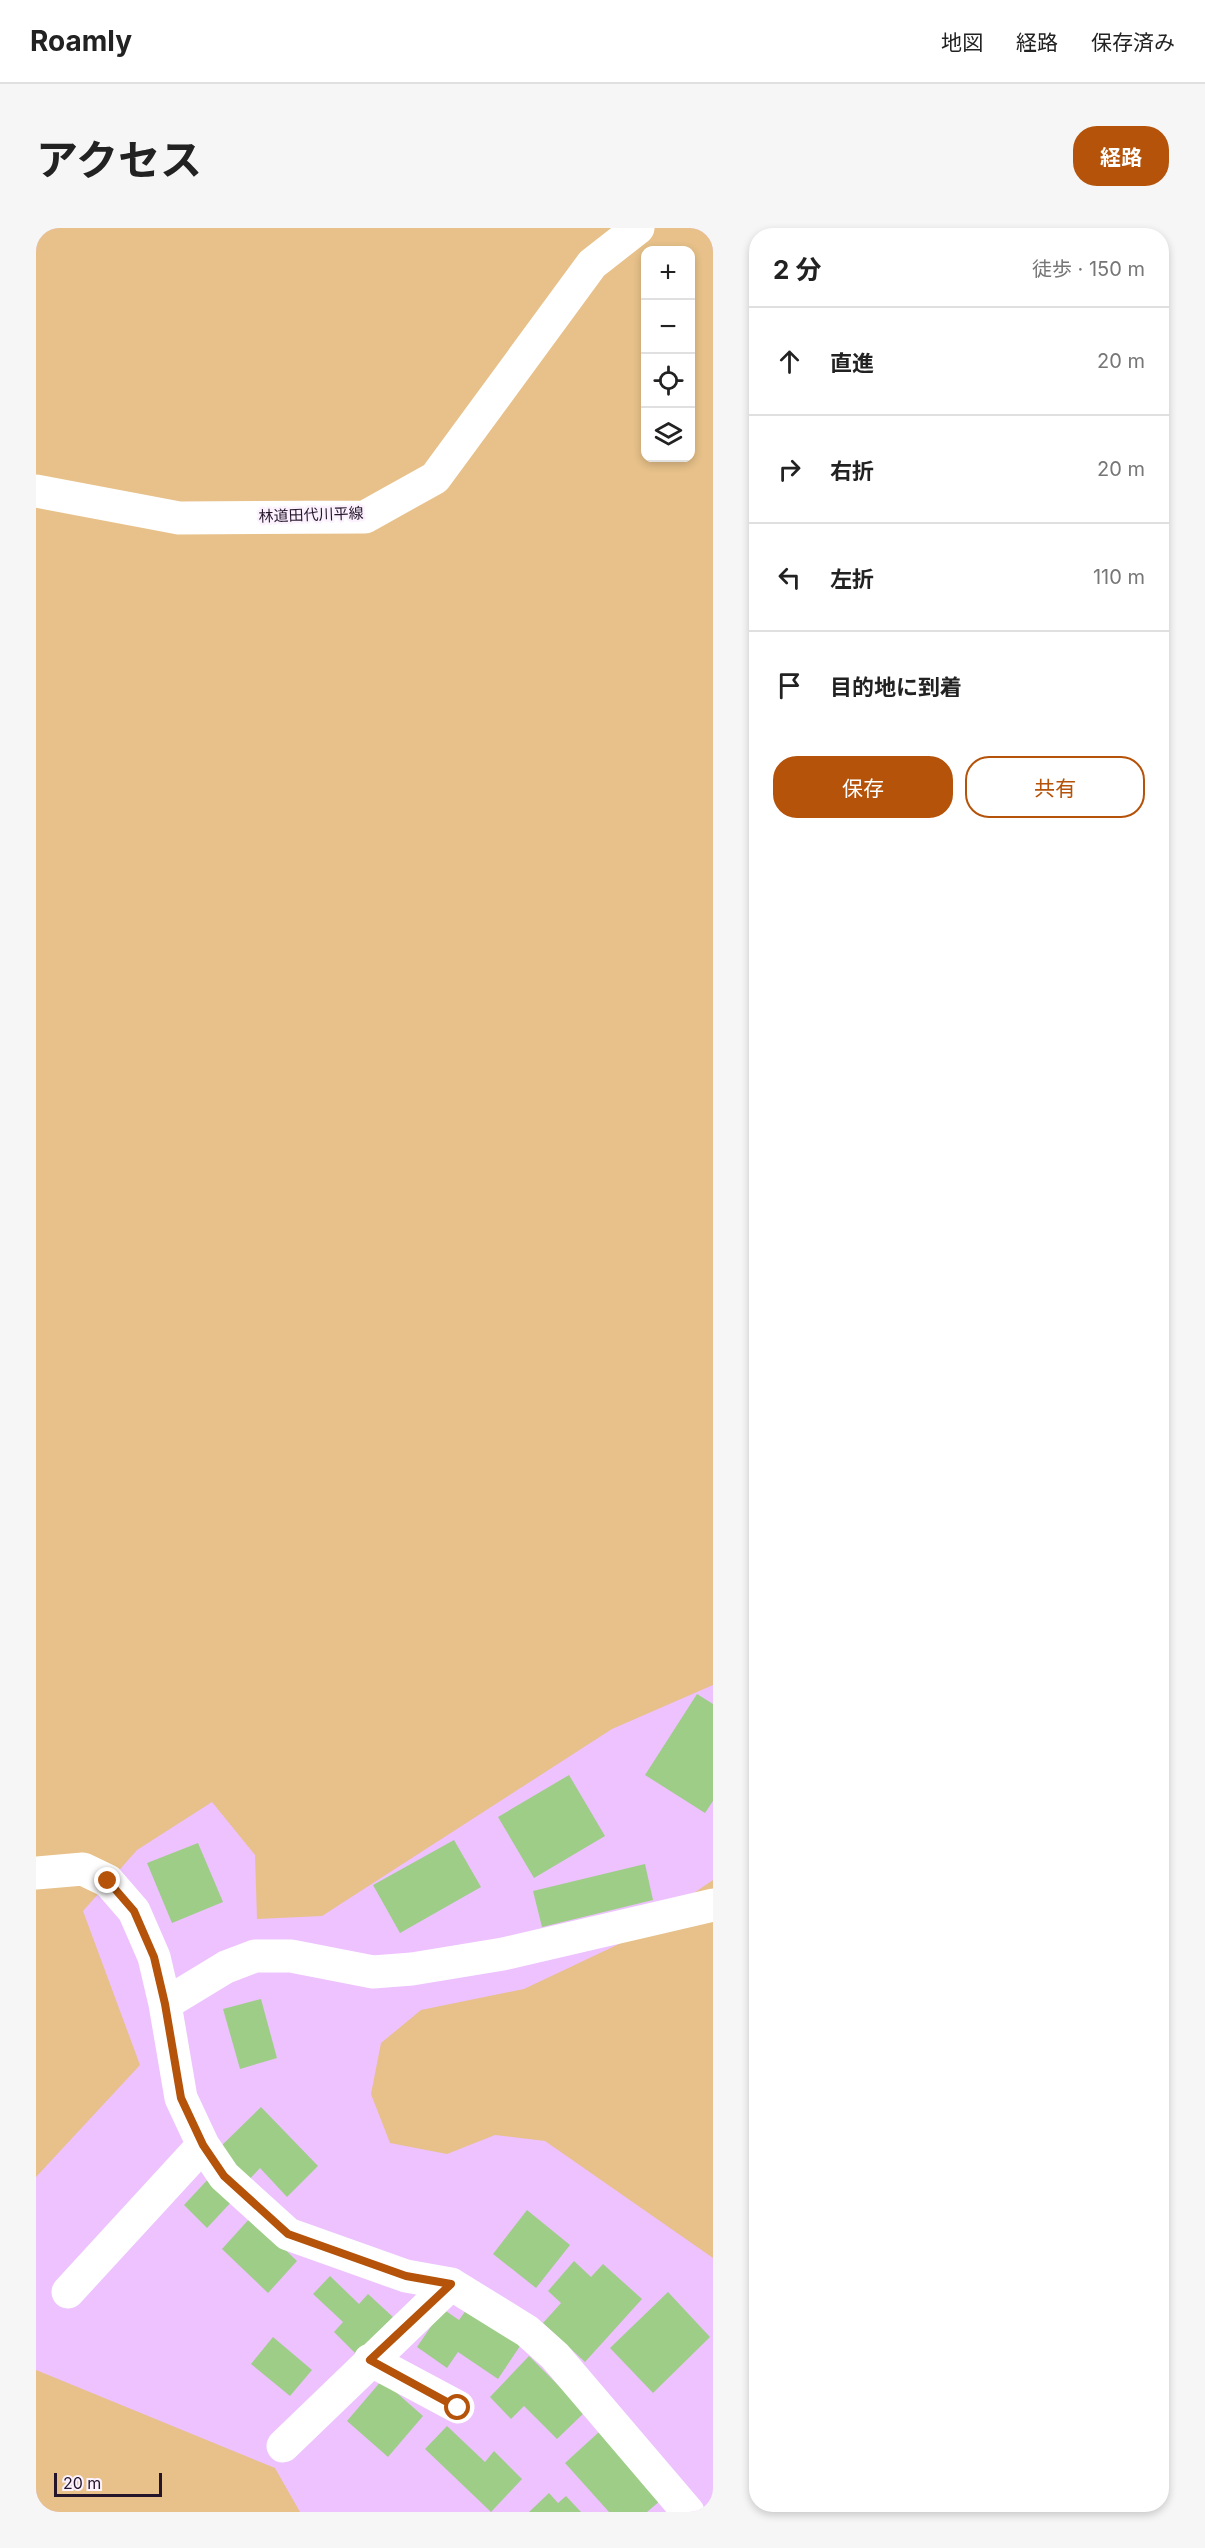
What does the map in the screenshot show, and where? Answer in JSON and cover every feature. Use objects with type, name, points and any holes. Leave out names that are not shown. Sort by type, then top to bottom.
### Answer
[{"type":"street","name":"林道田代川平線","points":[[36,491],[179,518],[365,517],[435,478],[592,264],[638,228]]},
{"type":"street","points":[[36,1873],[83,1869],[108,1881],[134,1911],[154,1957],[165,2004],[181,2098],[203,2145],[224,2176],[288,2234],[406,2276],[451,2284],[527,2331],[555,2356],[688,2512]]},
{"type":"street","points":[[165,2004],[226,1967],[255,1956],[291,1956],[373,1972],[412,1969],[503,1954],[713,1905]]},
{"type":"street","points":[[68,2292],[203,2145]]},
{"type":"street","points":[[284,2446],[370,2360],[451,2284]]},
{"type":"street","points":[[370,2360],[458,2408]]},
{"type":"shaded area","points":[[36,228],[713,228],[713,1685],[612,1729],[322,1916],[257,1919],[255,1855],[212,1802],[137,1850],[83,1911],[140,2065],[36,2177]]},
{"type":"shaded area","points":[[713,1880],[713,2258],[545,2141],[495,2135],[447,2154],[390,2143],[371,2094],[381,2043],[421,2010],[524,1989],[619,1944]]},
{"type":"shaded area","points":[[36,2370],[275,2468],[300,2512],[36,2512]]},
{"type":"building","points":[[697,1694],[713,1704],[713,1801],[705,1813],[645,1775]]},
{"type":"building","points":[[569,1775],[605,1836],[534,1878],[498,1817]]},
{"type":"building","points":[[454,1840],[481,1887],[400,1933],[373,1885]]},
{"type":"building","points":[[198,1843],[223,1902],[172,1923],[147,1863]]},
{"type":"building","points":[[645,1864],[653,1900],[542,1927],[533,1891]]},
{"type":"building","points":[[261,1999],[277,2058],[240,2069],[223,2009]]},
{"type":"building","points":[[261,2107],[318,2166],[287,2197],[260,2168],[247,2182],[217,2150]]},
{"type":"building","points":[[211,2176],[234,2199],[207,2228],[184,2205]]},
{"type":"building","points":[[527,2210],[570,2245],[536,2288],[493,2254]]},
{"type":"building","points":[[251,2217],[297,2261],[268,2293],[222,2249]]},
{"type":"building","points":[[574,2261],[591,2277],[603,2264],[642,2299],[585,2362],[543,2323],[561,2303],[548,2291]]},
{"type":"building","points":[[330,2276],[359,2304],[368,2294],[393,2317],[357,2355],[334,2332],[343,2322],[313,2294]]},
{"type":"building","points":[[668,2292],[710,2337],[653,2393],[610,2348]]},
{"type":"building","points":[[469,2306],[522,2343],[498,2379],[458,2352],[447,2368],[417,2347],[443,2309],[459,2320]]},
{"type":"building","points":[[273,2337],[312,2370],[290,2396],[251,2364]]},
{"type":"building","points":[[529,2356],[585,2412],[557,2439],[524,2406],[511,2419],[490,2397]]},
{"type":"building","points":[[382,2380],[423,2416],[388,2457],[347,2421]]},
{"type":"building","points":[[447,2426],[485,2462],[494,2451],[522,2479],[491,2512],[425,2449]]},
{"type":"building","points":[[599,2432],[661,2500],[647,2512],[609,2512],[565,2463]]},
{"type":"building","points":[[549,2493],[558,2503],[566,2496],[581,2512],[529,2512]]},
{"type":"route","points":[[108,1881],[134,1911],[154,1957],[165,2004],[181,2098],[203,2145],[224,2176],[288,2234],[406,2276],[451,2284],[370,2360],[458,2408]]}]
